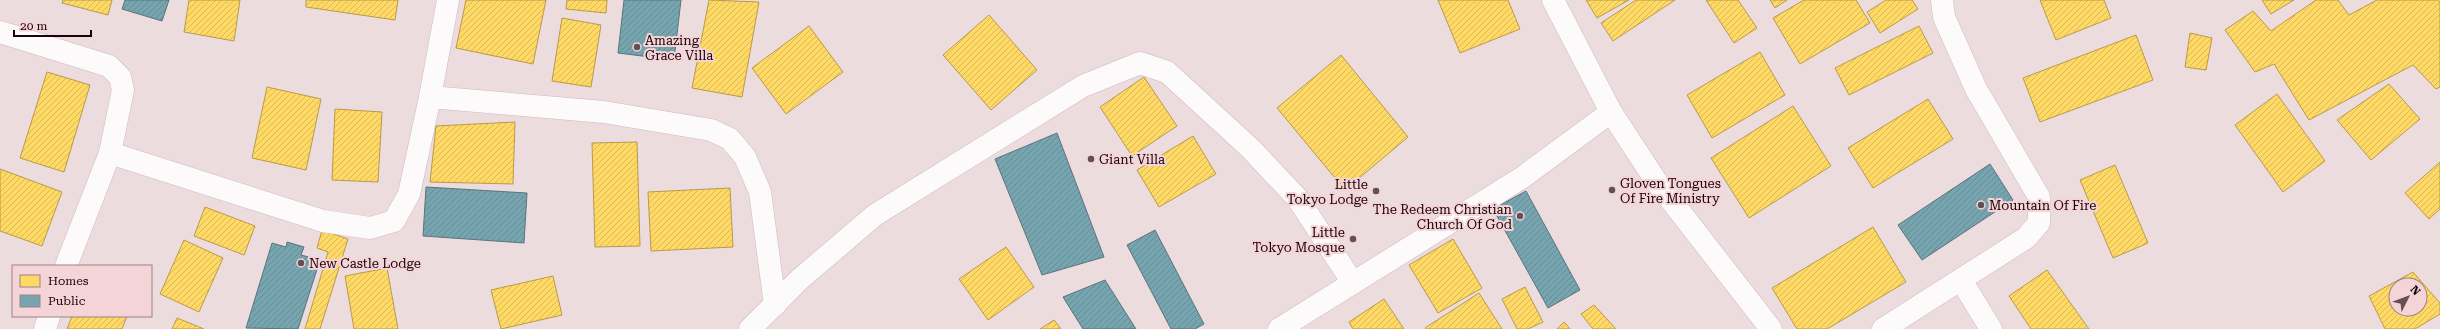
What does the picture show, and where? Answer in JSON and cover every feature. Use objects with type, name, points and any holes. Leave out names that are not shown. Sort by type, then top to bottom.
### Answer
[{"type":"street","points":[[110,153],[323,221],[370,228],[394,221],[409,194],[430,97],[448,0]]},
{"type":"street","points":[[1553,0],[1611,112],[1656,181],[1771,329]]},
{"type":"street","points":[[1883,329],[2026,238],[2039,223],[2039,197],[1976,89],[1944,17],[1942,0]]},
{"type":"street","points":[[0,32],[109,66],[120,78],[123,90],[110,153],[66,265]]},
{"type":"street","points":[[750,329],[800,279],[875,215],[1083,86],[1140,63],[1167,72],[1250,148],[1298,199],[1353,283]]},
{"type":"street","points":[[430,97],[604,112],[711,130],[730,139],[745,157],[760,192],[775,305]]},
{"type":"street","points":[[1279,329],[1524,177],[1611,112]]},
{"type":"street","points":[[1961,280],[1991,329]]},
{"type":"street","points":[[45,329],[49,317]]},
{"type":"building: Homes","points":[[63,0],[112,0],[108,15],[62,3]]},
{"type":"building: Homes","points":[[189,0],[240,0],[234,41],[184,32]]},
{"type":"building: Homes","points":[[306,0],[398,0],[395,20],[306,7]]},
{"type":"building: Homes","points":[[466,0],[546,0],[533,64],[456,48]]},
{"type":"building: Homes","points":[[567,0],[607,0],[606,13],[566,9]]},
{"type":"building: Homes","points":[[709,0],[759,2],[742,97],[692,88]]},
{"type":"building: Homes","points":[[1438,0],[1508,0],[1520,29],[1460,53]]},
{"type":"building: Homes","points":[[1586,0],[1629,0],[1597,18]]},
{"type":"building: Homes","points":[[1636,0],[1675,0],[1613,41],[1601,23]]},
{"type":"building: Homes","points":[[1706,0],[1738,0],[1757,28],[1734,43]]},
{"type":"building: Homes","points":[[1770,0],[1787,0],[1775,8]]},
{"type":"building: Homes","points":[[1804,0],[1856,0],[1870,23],[1800,64],[1773,18]]},
{"type":"building: Homes","points":[[1886,0],[1912,0],[1918,9],[1880,33],[1867,12]]},
{"type":"building: Homes","points":[[2040,0],[2104,0],[2111,18],[2056,40]]},
{"type":"building: Homes","points":[[2262,0],[2294,0],[2271,14]]},
{"type":"building: Homes","points":[[2316,0],[2338,0],[2349,15],[2377,0],[2438,0],[2440,2],[2440,87],[2436,89],[2413,65],[2309,120],[2274,64],[2255,72],[2225,30],[2253,11],[2271,31]]},
{"type":"building: Homes","points":[[989,15],[1037,70],[991,110],[943,55]]},
{"type":"building: Homes","points":[[562,18],[601,25],[591,87],[552,81]]},
{"type":"building: Homes","points":[[809,26],[843,72],[786,114],[752,68]]},
{"type":"building: Homes","points":[[1919,26],[1933,53],[1849,95],[1835,68]]},
{"type":"building: Homes","points":[[2190,33],[2212,38],[2206,70],[2185,67]]},
{"type":"building: Homes","points":[[2136,35],[2153,80],[2040,122],[2023,78]]},
{"type":"building: Homes","points":[[1760,52],[1785,95],[1712,138],[1687,95]]},
{"type":"building: Homes","points":[[1341,55],[1408,137],[1345,190],[1277,108]]},
{"type":"building: Homes","points":[[47,72],[90,85],[64,172],[20,158]]},
{"type":"building: Homes","points":[[1144,77],[1177,126],[1132,156],[1100,107]]},
{"type":"building: Homes","points":[[2389,84],[2420,119],[2371,160],[2337,120]]},
{"type":"building: Homes","points":[[267,87],[321,99],[306,170],[252,158]]},
{"type":"building: Homes","points":[[2277,94],[2325,161],[2283,192],[2235,125]]},
{"type":"building: Homes","points":[[1928,99],[1953,139],[1873,188],[1848,148]]},
{"type":"building: Homes","points":[[1793,106],[1831,166],[1749,218],[1711,158]]},
{"type":"building: Homes","points":[[335,109],[382,112],[378,182],[332,180]]},
{"type":"building: Homes","points":[[515,122],[513,184],[430,182],[436,126]]},
{"type":"building: Homes","points":[[1193,136],[1216,174],[1159,207],[1137,170]]},
{"type":"building: Homes","points":[[637,142],[640,246],[595,247],[592,143]]},
{"type":"building: Homes","points":[[2440,162],[2440,209],[2429,219],[2405,193]]},
{"type":"building: Homes","points":[[2115,165],[2148,243],[2113,258],[2080,180]]},
{"type":"building: Homes","points":[[0,169],[62,192],[42,246],[0,231]]},
{"type":"building: Homes","points":[[730,188],[733,247],[651,251],[648,192]]},
{"type":"building: Homes","points":[[205,207],[255,226],[244,255],[194,236]]},
{"type":"building: Homes","points":[[1873,227],[1906,282],[1827,329],[1797,329],[1772,288]]},
{"type":"building: Homes","points":[[322,230],[348,239],[320,329],[305,329],[328,252],[317,248]]},
{"type":"building: Homes","points":[[1453,239],[1482,288],[1438,313],[1409,265]]},
{"type":"building: Homes","points":[[184,240],[223,258],[199,312],[160,294]]},
{"type":"building: Homes","points":[[1006,247],[1034,287],[988,320],[959,279]]},
{"type":"building: Homes","points":[[387,268],[398,329],[354,329],[345,276]]},
{"type":"building: Homes","points":[[2047,270],[2089,329],[2031,329],[2009,296]]},
{"type":"building: Homes","points":[[2413,272],[2417,277],[2404,277]]},
{"type":"building: Homes","points":[[553,276],[562,315],[501,329],[491,290]]},
{"type":"building: Homes","points":[[2388,286],[2388,317],[2428,317],[2428,289],[2440,303],[2440,314],[2415,329],[2385,329],[2369,296]]},
{"type":"building: Homes","points":[[1525,287],[1543,322],[1528,329],[1517,329],[1502,299]]},
{"type":"building: Homes","points":[[1479,293],[1502,329],[1425,328]]},
{"type":"building: Homes","points":[[1384,299],[1404,329],[1353,329],[1349,322]]},
{"type":"building: Homes","points":[[1594,305],[1616,329],[1593,329],[1581,314]]},
{"type":"building: Homes","points":[[72,317],[127,317],[122,329],[67,329]]},
{"type":"building: Homes","points":[[177,318],[204,329],[172,329]]},
{"type":"building: Homes","points":[[1054,320],[1061,329],[1040,329]]},
{"type":"building: Homes","points":[[1564,322],[1570,329],[1557,329]]},
{"type":"building: Public","points":[[125,0],[169,0],[162,21],[122,9]]},
{"type":"building: Public","points":[[624,0],[681,0],[674,60],[618,53]]},
{"type":"building: Public","points":[[1057,133],[1104,257],[1042,275],[995,159]]},
{"type":"building: Public","points":[[1990,164],[2013,200],[1922,260],[1898,225]]},
{"type":"building: Public","points":[[426,187],[527,193],[524,243],[423,236]]},
{"type":"building: Public","points":[[1526,191],[1580,290],[1548,308],[1493,209]]},
{"type":"building: Public","points":[[1155,230],[1204,324],[1195,329],[1171,329],[1127,245]]},
{"type":"building: Public","points":[[287,242],[304,247],[301,255],[320,260],[298,329],[246,328],[272,243],[286,247]]},
{"type":"building: Public","points":[[1105,280],[1136,329],[1083,329],[1063,297]]},
{"type":"place","name":"Amazing Grace Villa","points":[[637,47]]},
{"type":"place","name":"Giant Villa","points":[[1091,159]]},
{"type":"place","name":"Gloven Tongues Of Fire Ministry","points":[[1612,190]]},
{"type":"place","name":"Little Tokyo Lodge","points":[[1376,191]]},
{"type":"place","name":"Mountain Of Fire","points":[[1981,205]]},
{"type":"place","name":"The Redeem Christian Church Of God","points":[[1520,216]]},
{"type":"place","name":"Little Tokyo Mosque","points":[[1353,239]]},
{"type":"place","name":"New Castle Lodge","points":[[301,263]]}]
